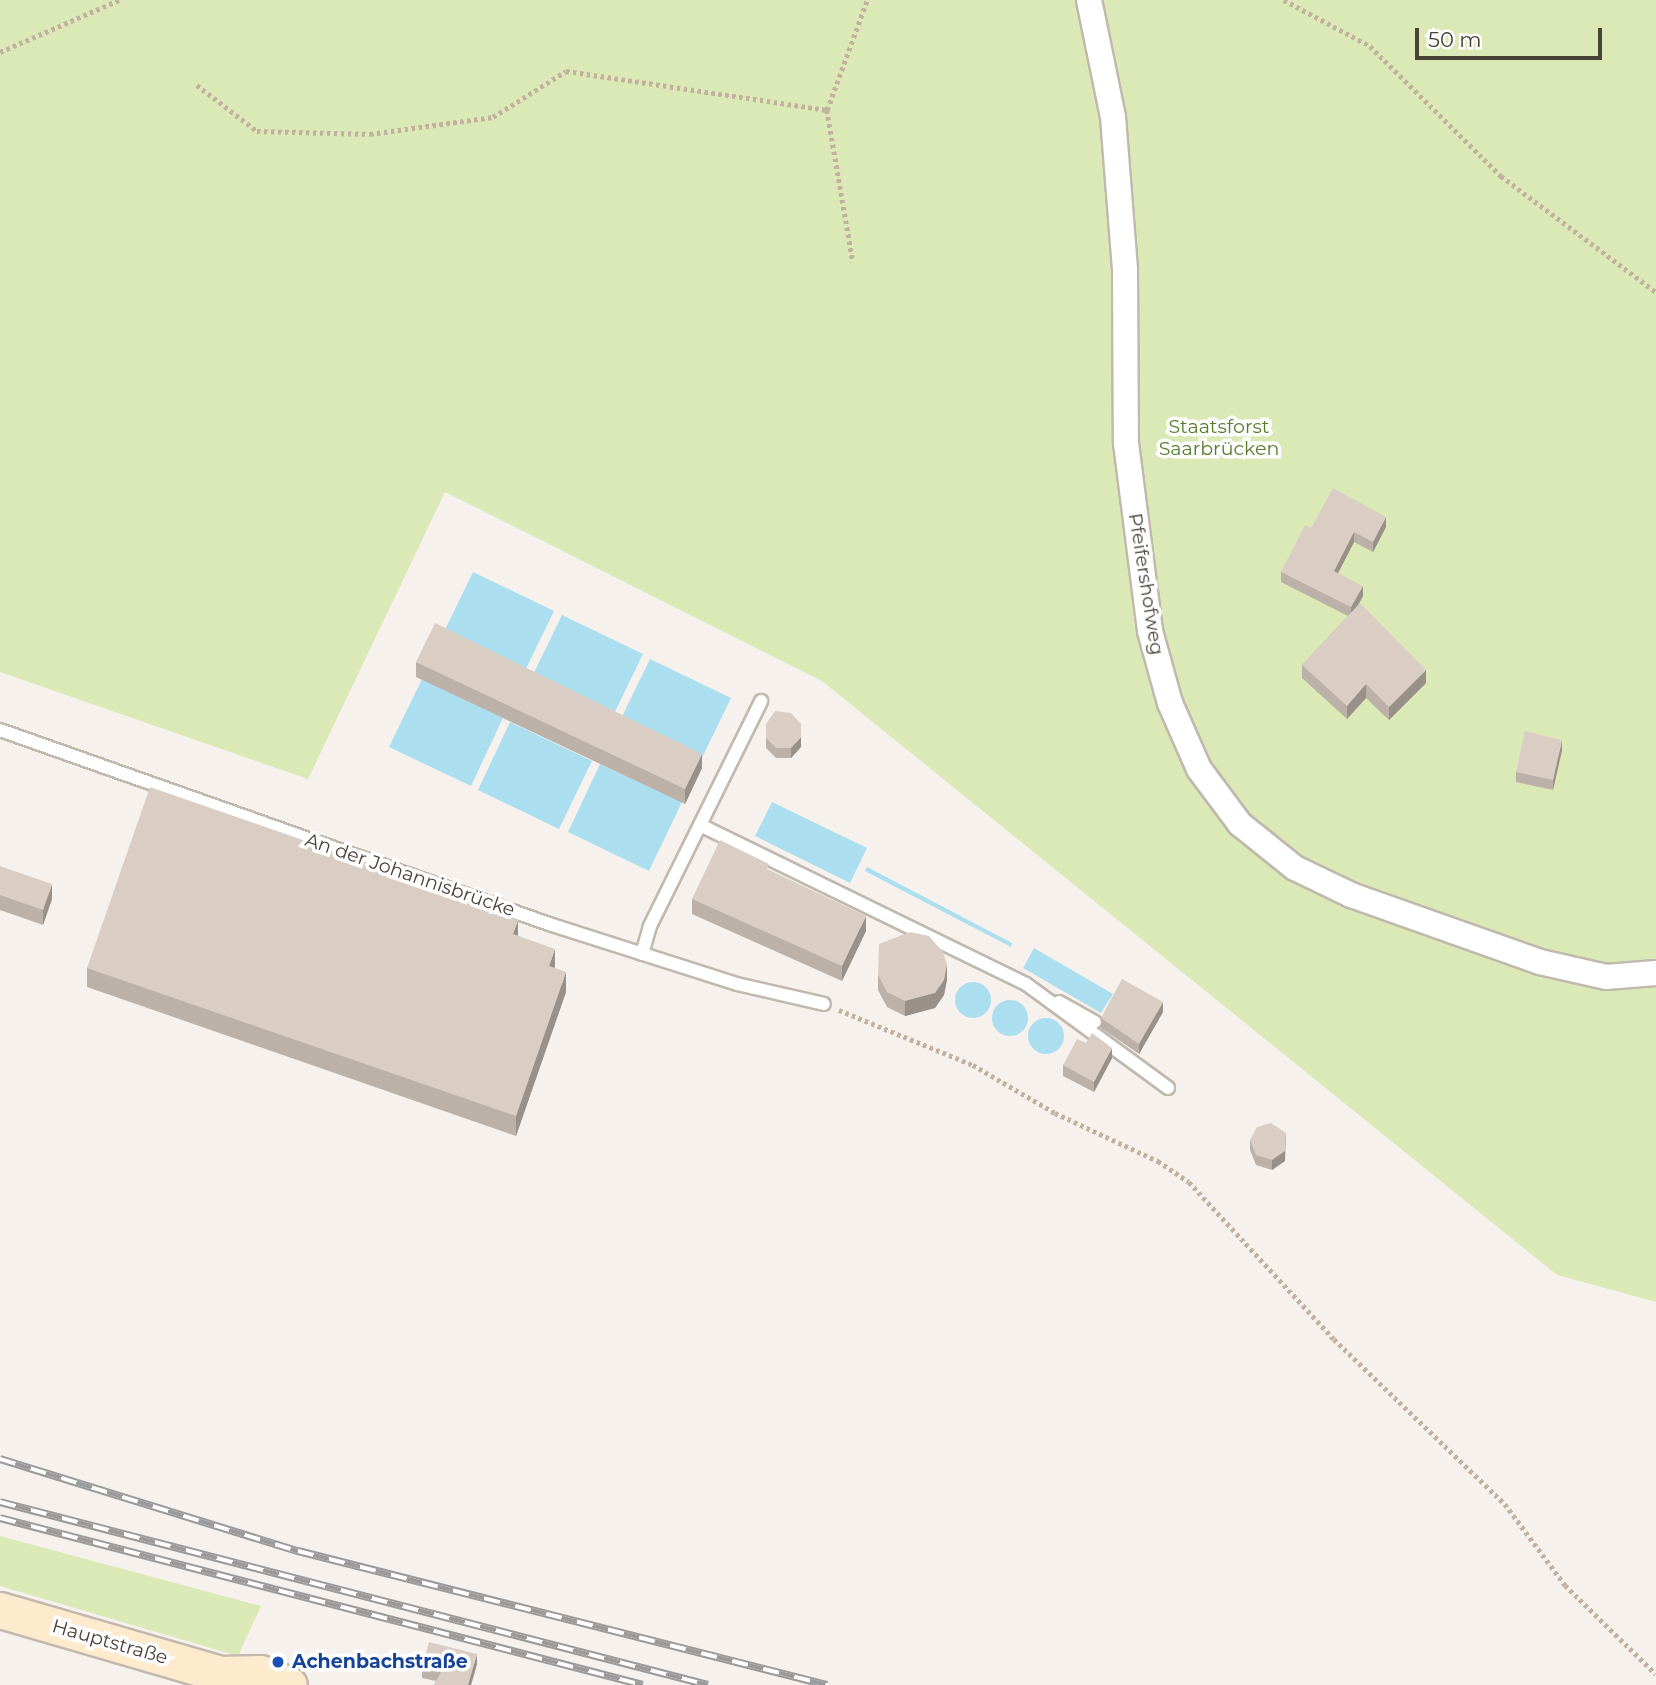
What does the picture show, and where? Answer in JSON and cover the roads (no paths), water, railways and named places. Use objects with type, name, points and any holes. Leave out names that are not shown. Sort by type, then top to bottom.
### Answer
[{"type":"main road","name":"Hauptstraße","points":[[0,1610],[216,1679],[260,1673],[289,1685]]},
{"type":"street","name":"Pfeifershofweg","points":[[1089,0],[1112,117],[1125,271],[1126,443],[1150,631],[1170,703],[1199,769],[1240,824],[1294,868],[1351,895],[1540,962],[1606,977],[1656,974]]},
{"type":"lane","points":[[642,954],[650,926],[761,701]]},
{"type":"lane","name":"An der Johannisbrücke","points":[[0,730],[642,954],[737,984],[824,1004]]},
{"type":"lane","points":[[700,825],[1026,984],[1096,1022]]},
{"type":"lane","points":[[1026,984],[1168,1088]]},
{"type":"water","points":[[473,572],[554,611],[521,679],[440,640]]},
{"type":"water","points":[[562,615],[643,654],[610,722],[529,683]]},
{"type":"water","points":[[650,659],[731,698],[698,766],[617,727]]},
{"type":"water","points":[[422,679],[503,718],[471,786],[389,747]]},
{"type":"water","points":[[510,722],[592,761],[559,829],[478,790]]},
{"type":"water","points":[[600,764],[682,802],[649,871],[568,832]]},
{"type":"water","points":[[772,802],[867,848],[850,883],[755,836]]},
{"type":"water","points":[[867,867],[1012,943],[1011,947],[865,871]]},
{"type":"water","points":[[1034,948],[1113,994],[1101,1013],[1023,968]]},
{"type":"water","points":[[973,982],[986,987],[991,1000],[986,1013],[973,1018],[960,1013],[955,1000],[960,987]]},
{"type":"water","points":[[1010,1000],[1023,1005],[1028,1018],[1023,1031],[1010,1036],[997,1031],[992,1018],[997,1005]]},
{"type":"water","points":[[1046,1018],[1059,1023],[1064,1036],[1059,1049],[1046,1054],[1033,1049],[1028,1036],[1033,1023]]},
{"type":"railway","points":[[0,1459],[298,1551],[827,1685]]},
{"type":"railway","points":[[0,1502],[708,1685]]},
{"type":"railway","points":[[0,1518],[643,1685]]},
{"type":"place","name":"Achenbachstraße","points":[[278,1662]]},
{"type":"park label","name":"Staatsforst Saarbrücken","points":[[1219,438]]}]
